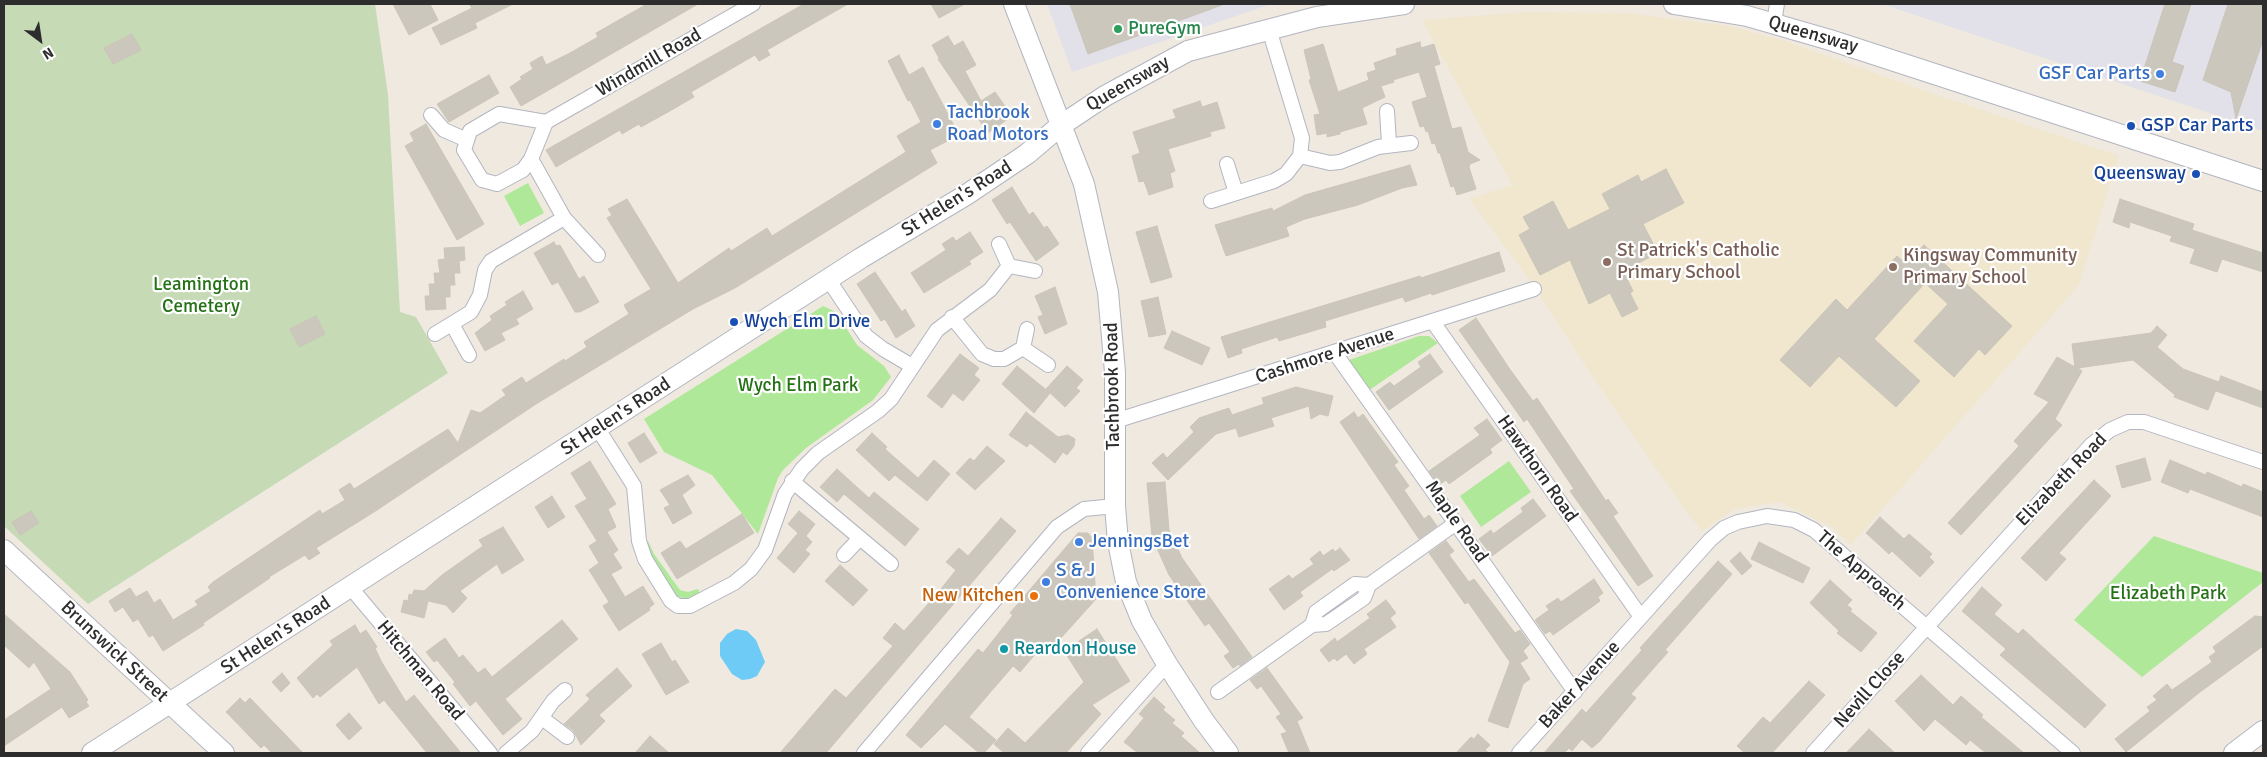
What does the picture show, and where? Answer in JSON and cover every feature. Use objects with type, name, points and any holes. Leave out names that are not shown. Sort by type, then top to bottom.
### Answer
[{"type":"street","name":"Windmill Road","points":[[546,122],[753,4]]},
{"type":"street","name":"Tachbrook Road","points":[[1014,4],[1084,184],[1108,292],[1115,372],[1115,506],[1118,542],[1129,591],[1142,621],[1167,664],[1204,721],[1228,753]]},
{"type":"street","name":"Queensway","points":[[1060,126],[1105,96],[1176,56],[1269,29],[1377,5],[1404,4]]},
{"type":"street","name":"Queensway","points":[[1674,4],[1747,16],[1776,14],[1887,57],[2263,181]]},
{"type":"street","points":[[1211,201],[1274,181],[1286,174],[1300,156],[1302,138],[1269,29]]},
{"type":"street","points":[[1387,111],[1389,144]]},
{"type":"street","points":[[499,114],[546,122],[531,159],[523,170],[497,184],[482,180],[464,150],[467,140],[470,131],[499,114]]},
{"type":"street","points":[[431,115],[444,130],[467,140]]},
{"type":"street","name":"St Helen's Road","points":[[92,753],[351,588],[828,279],[1012,164],[1060,126]]},
{"type":"street","points":[[1300,156],[1330,163],[1389,144],[1411,143]]},
{"type":"street","points":[[531,159],[564,218],[598,255]]},
{"type":"street","points":[[1227,164],[1236,193]]},
{"type":"street","points":[[435,334],[471,312],[478,302],[485,270],[491,260],[564,218]]},
{"type":"street","points":[[999,244],[1009,266]]},
{"type":"street","points":[[1009,266],[1035,271]]},
{"type":"street","points":[[598,428],[634,486],[639,541],[644,557],[670,601],[678,606],[690,606],[734,583],[751,569],[764,550],[792,481],[818,453],[878,411],[891,399],[932,336],[952,317],[990,290],[1009,266]]},
{"type":"street","points":[[828,279],[866,336],[883,350],[912,366]]},
{"type":"street","name":"Cashmore Avenue","points":[[1115,421],[1534,289]]},
{"type":"street","points":[[952,317],[987,357],[1004,359],[1023,348],[1027,328]]},
{"type":"street","name":"Hawthorn Road","points":[[1433,322],[1641,616]]},
{"type":"street","points":[[452,324],[469,355]]},
{"type":"street","points":[[1023,348],[1048,365]]},
{"type":"street","name":"Maple Road","points":[[1335,353],[1575,692]]},
{"type":"street","name":"Elizabeth Road","points":[[1927,628],[2091,445],[2099,437],[2119,425],[2144,422],[2263,462]]},
{"type":"street","points":[[792,481],[891,564]]},
{"type":"street","points":[[864,753],[1057,527],[1084,509],[1115,506]]},
{"type":"street","name":"The Approach","points":[[1641,616],[1710,540],[1724,528],[1754,518],[1780,516],[1794,520],[1814,530],[2073,753]]},
{"type":"street","points":[[1218,692],[1312,625],[1326,624],[1364,598],[1369,585],[1456,523]]},
{"type":"street","points":[[844,555],[860,538]]},
{"type":"street","name":"Brunswick Street","points":[[4,550],[224,753]]},
{"type":"street","name":"Hitchman Road","points":[[351,588],[490,753]]},
{"type":"street","name":"Baker Avenue","points":[[1519,753],[1641,616]]},
{"type":"street","name":"Nevill Close","points":[[1813,753],[1927,628]]},
{"type":"street","points":[[1088,753],[1167,664]]},
{"type":"street","points":[[506,753],[526,737],[553,701],[565,690]]},
{"type":"street","points":[[542,718],[567,737]]},
{"type":"street","points":[[2234,753],[2263,731]]},
{"type":"shaded area","points":[[1047,4],[1271,4],[1072,72]]},
{"type":"shaded area","points":[[1882,4],[2263,4],[2263,131],[2213,114]]},
{"type":"shaded area","name":"Kingsway Community Primary School","points":[[1526,12],[1626,13],[1729,26],[1785,41],[2119,156],[2079,285],[1851,545],[1831,527],[1780,502],[1735,509],[1702,531],[1685,510],[1596,382],[1526,275],[1469,199],[1512,185],[1422,20]]},
{"type":"green space","name":"Leamington Cemetery","points":[[4,4],[375,4],[388,95],[400,312],[416,317],[448,373],[88,604],[4,526]]},
{"type":"green space","points":[[528,183],[544,213],[520,226],[504,196]]},
{"type":"green space","name":"Wych Elm Park","points":[[823,306],[836,312],[857,345],[884,366],[891,377],[873,400],[806,448],[783,470],[778,478],[758,534],[712,475],[664,452],[644,419]]},
{"type":"green space","points":[[1419,336],[1429,336],[1438,343],[1368,391],[1347,363],[1349,360]]},
{"type":"green space","points":[[1509,461],[1531,492],[1481,527],[1460,496]]},
{"type":"green space","name":"Elizabeth Park","points":[[2154,536],[2263,573],[2263,582],[2142,677],[2074,620]]},
{"type":"green space","points":[[648,541],[654,554],[680,590],[688,592],[698,589],[700,594],[685,599],[676,596],[650,555],[646,542]]},
{"type":"water","points":[[736,629],[747,631],[756,640],[765,662],[757,676],[750,679],[742,680],[732,674],[720,656],[720,643],[727,634]]},
{"type":"building","points":[[393,4],[430,4],[438,20],[409,35]]},
{"type":"building","points":[[469,4],[513,4],[475,23],[477,28],[441,45],[432,28],[472,8]]},
{"type":"building","points":[[647,4],[698,4],[521,106],[510,87],[522,79],[520,77],[533,69],[530,63],[542,56],[546,65],[570,53],[598,37],[596,33]]},
{"type":"building","points":[[804,4],[848,4],[767,50],[770,55],[759,61],[755,55],[691,92],[694,97],[668,112],[641,127],[639,124],[622,134],[620,130],[556,167],[546,150]]},
{"type":"building","points":[[931,4],[965,4],[939,18]]},
{"type":"building","name":"PureGym","points":[[1070,4],[1221,4],[1222,5],[1088,54]]},
{"type":"building","points":[[2165,4],[2191,4],[2172,62],[2184,66],[2175,92],[2140,81]]},
{"type":"building","points":[[2228,4],[2263,4],[2263,40],[2236,119],[2231,92],[2203,80]]},
{"type":"building","points":[[132,34],[141,50],[113,64],[104,48]]},
{"type":"building","points":[[948,36],[954,46],[963,41],[976,65],[965,71],[981,101],[995,92],[1012,116],[988,133],[938,59],[932,45]]},
{"type":"building","points":[[1420,42],[1421,48],[1434,44],[1440,64],[1434,66],[1452,129],[1461,127],[1468,152],[1480,160],[1470,164],[1469,167],[1476,189],[1457,195],[1454,186],[1451,187],[1435,143],[1432,144],[1428,131],[1426,132],[1424,126],[1420,127],[1412,102],[1427,97],[1419,72],[1381,86],[1385,97],[1362,108],[1367,124],[1327,137],[1327,133],[1317,135],[1314,115],[1320,114],[1309,80],[1311,79],[1304,50],[1323,44],[1338,92],[1369,80],[1367,73],[1376,70],[1374,63],[1397,55],[1396,49]]},
{"type":"building","points":[[899,55],[909,75],[923,67],[959,135],[930,150],[937,163],[735,288],[693,309],[536,404],[374,512],[316,548],[320,553],[309,560],[305,555],[269,577],[203,623],[204,625],[163,651],[153,635],[149,637],[138,619],[133,622],[123,607],[115,612],[109,601],[130,588],[136,597],[147,591],[154,603],[160,599],[173,620],[198,605],[195,601],[211,591],[208,587],[213,582],[320,510],[322,514],[345,500],[339,490],[350,483],[354,489],[448,429],[458,443],[471,410],[480,413],[506,395],[502,390],[522,377],[526,383],[564,359],[565,361],[587,347],[584,342],[629,314],[624,305],[651,289],[607,218],[612,215],[608,209],[627,199],[678,283],[729,248],[731,251],[767,228],[772,236],[906,152],[897,136],[921,122],[888,61]]},
{"type":"building","points":[[489,75],[499,93],[449,122],[437,104]]},
{"type":"building","points":[[1200,101],[1202,107],[1217,102],[1225,128],[1210,132],[1211,136],[1168,149],[1175,171],[1170,173],[1173,187],[1149,195],[1144,181],[1139,182],[1132,156],[1140,153],[1133,132],[1176,118],[1173,110]]},
{"type":"building","points":[[426,124],[484,224],[457,240],[405,146],[414,141],[410,133]]},
{"type":"building","points":[[1410,165],[1417,185],[1402,188],[1358,205],[1305,219],[1286,227],[1289,236],[1226,256],[1215,225],[1272,208],[1273,211],[1305,195]]},
{"type":"building","points":[[1666,169],[1684,203],[1643,224],[1658,253],[1623,271],[1633,291],[1630,293],[1638,309],[1622,317],[1610,293],[1589,304],[1570,260],[1540,275],[1519,235],[1530,229],[1523,217],[1553,201],[1568,230],[1610,209],[1602,194],[1638,175],[1641,182]]},
{"type":"building","points":[[1012,187],[1029,215],[1033,212],[1044,228],[1047,226],[1059,244],[1036,261],[1010,222],[1007,224],[992,200]]},
{"type":"building","points":[[2120,199],[2194,224],[2192,230],[2263,253],[2263,272],[2222,259],[2217,272],[2190,263],[2195,249],[2170,241],[2172,236],[2130,222],[2129,228],[2113,222]]},
{"type":"building","points":[[1157,226],[1172,277],[1151,283],[1136,232]]},
{"type":"building","points":[[970,232],[983,252],[969,261],[971,264],[924,293],[911,273],[946,250],[942,244],[953,237],[956,241]]},
{"type":"building","points":[[554,242],[556,246],[560,245],[579,279],[584,276],[599,302],[580,312],[575,312],[558,282],[552,285],[534,253]]},
{"type":"building","points":[[1924,245],[2012,326],[1985,355],[1979,349],[1954,377],[1914,341],[1948,304],[1925,283],[1874,339],[1920,381],[1896,407],[1839,356],[1810,387],[1780,360],[1836,299],[1847,310],[1897,256],[1906,264]]},
{"type":"building","points":[[464,247],[465,260],[459,261],[460,273],[454,273],[455,285],[450,285],[450,297],[445,297],[446,309],[426,310],[425,296],[430,296],[429,284],[435,284],[434,273],[440,273],[438,260],[445,259],[444,248]]},
{"type":"building","points":[[1499,252],[1505,271],[1432,295],[1431,293],[1405,302],[1403,297],[1325,321],[1326,327],[1279,341],[1277,337],[1241,349],[1242,353],[1228,358],[1221,337],[1420,276],[1421,278]]},
{"type":"building","points":[[875,272],[902,312],[905,309],[915,326],[896,338],[885,319],[881,321],[857,284]]},
{"type":"building","points":[[1055,287],[1067,324],[1045,334],[1038,317],[1043,315],[1035,296]]},
{"type":"building","points":[[523,291],[533,309],[516,319],[519,324],[501,333],[505,340],[485,351],[475,333],[492,320],[490,316],[507,305],[505,302]]},
{"type":"building","points":[[1158,297],[1166,334],[1149,337],[1141,301]]},
{"type":"building","points":[[316,316],[325,334],[299,347],[290,329]]},
{"type":"building","points":[[1476,318],[1533,401],[1537,398],[1606,501],[1608,499],[1618,513],[1613,516],[1653,576],[1638,586],[1570,491],[1574,489],[1527,419],[1524,422],[1459,330]]},
{"type":"building","points":[[2157,326],[2167,335],[2157,347],[2183,369],[2219,382],[2208,410],[2174,397],[2175,395],[2133,360],[2078,368],[2082,371],[2055,419],[2062,425],[1961,535],[1948,523],[2019,446],[2014,441],[2049,402],[2034,394],[2057,357],[2075,367],[2072,344],[2151,333]]},
{"type":"building","points":[[1172,331],[1210,348],[1202,365],[1164,348]]},
{"type":"building","points":[[960,354],[979,368],[974,375],[980,380],[963,401],[953,393],[942,408],[927,396]]},
{"type":"building","points":[[1430,354],[1443,372],[1389,410],[1376,392],[1390,382],[1394,386],[1421,367],[1418,362]]},
{"type":"building","points":[[1017,366],[1050,393],[1034,413],[1002,384]]},
{"type":"building","points":[[1067,366],[1083,380],[1076,388],[1080,391],[1065,407],[1046,389]]},
{"type":"building","points":[[2221,376],[2263,392],[2263,408],[2216,391]]},
{"type":"building","points":[[1296,387],[1333,396],[1328,416],[1320,414],[1311,419],[1309,406],[1271,418],[1274,426],[1239,437],[1236,428],[1216,434],[1168,480],[1152,463],[1163,453],[1167,458],[1194,432],[1190,427],[1199,418],[1229,408],[1232,415],[1264,404],[1262,398]]},
{"type":"building","points":[[1026,412],[1058,437],[1068,435],[1075,439],[1074,446],[1067,455],[1063,452],[1055,463],[1030,443],[1027,447],[1009,435]]},
{"type":"building","points":[[1354,412],[1358,418],[1363,414],[1398,462],[1394,465],[1409,486],[1404,490],[1424,519],[1429,515],[1437,526],[1419,539],[1340,422]]},
{"type":"building","points":[[1487,419],[1502,440],[1490,449],[1492,453],[1449,484],[1446,480],[1439,485],[1429,471],[1480,435],[1474,428]]},
{"type":"building","points":[[644,433],[657,453],[640,463],[628,443]]},
{"type":"building","points":[[872,433],[887,447],[885,449],[918,478],[934,460],[950,474],[927,501],[895,475],[889,481],[856,450]]},
{"type":"building","points":[[987,446],[1005,461],[975,490],[956,473],[970,458],[974,461]]},
{"type":"building","points":[[2145,458],[2151,480],[2122,488],[2116,466]]},
{"type":"building","points":[[2170,460],[2206,475],[2207,472],[2242,487],[2243,484],[2263,492],[2263,517],[2190,489],[2188,493],[2161,482]]},
{"type":"building","points":[[590,461],[616,504],[608,509],[616,527],[607,532],[618,550],[613,554],[622,568],[611,574],[625,597],[643,586],[654,604],[649,608],[650,610],[619,631],[603,606],[609,602],[589,570],[599,563],[589,546],[597,541],[575,506],[587,499],[571,473]]},
{"type":"building","points":[[837,469],[869,498],[874,492],[919,529],[905,546],[844,494],[837,502],[820,487]]},
{"type":"building","points":[[688,475],[695,485],[682,495],[692,513],[673,524],[664,508],[670,505],[660,490]]},
{"type":"building","points":[[2094,480],[2111,496],[2059,553],[2066,559],[2046,581],[2021,558]]},
{"type":"building","points":[[1165,482],[1169,530],[1182,558],[1252,657],[1240,666],[1239,664],[1233,668],[1224,656],[1230,652],[1209,623],[1205,626],[1169,575],[1152,537],[1147,483]]},
{"type":"building","points":[[552,496],[565,517],[548,528],[535,507]]},
{"type":"building","points":[[1533,499],[1546,516],[1492,556],[1479,539],[1491,530],[1493,534],[1523,512],[1521,508]]},
{"type":"building","points":[[31,511],[39,523],[20,535],[12,522]]},
{"type":"building","points":[[799,511],[815,524],[806,536],[812,542],[805,550],[810,554],[794,573],[777,558],[798,533],[788,524]]},
{"type":"building","points":[[742,514],[754,533],[677,579],[661,553],[680,541],[686,549]]},
{"type":"building","points":[[1880,517],[1904,539],[1909,534],[1932,554],[1929,557],[1934,562],[1920,577],[1892,551],[1889,554],[1866,533]]},
{"type":"building","points":[[1001,518],[1016,531],[826,753],[780,753],[835,689],[846,698],[893,646],[883,638],[895,623],[904,631],[956,570],[946,562],[959,548],[968,556]]},
{"type":"building","points":[[503,527],[524,560],[502,574],[497,564],[460,591],[467,598],[453,613],[446,605],[428,601],[424,618],[401,612],[404,600],[408,601],[409,594],[412,595],[414,590],[424,591],[442,575],[483,546],[479,540]]},
{"type":"building","points":[[1078,533],[1088,533],[1092,538],[1096,599],[1051,649],[1044,644],[1020,672],[1013,666],[969,717],[996,740],[984,753],[979,753],[945,724],[921,748],[906,735],[978,649],[983,653],[1013,615],[1010,613]]},
{"type":"building","points":[[1446,541],[1454,551],[1449,555],[1469,582],[1474,579],[1515,633],[1520,630],[1530,644],[1523,651],[1528,658],[1520,663],[1530,679],[1523,684],[1508,728],[1488,721],[1510,662],[1468,602],[1465,604],[1429,553]]},
{"type":"building","points":[[1759,542],[1810,568],[1803,583],[1751,559]]},
{"type":"building","points":[[1340,548],[1350,560],[1334,571],[1332,569],[1300,592],[1303,596],[1284,610],[1269,589],[1289,575],[1292,579],[1314,564],[1310,559],[1320,551],[1323,556],[1333,549],[1335,552]]},
{"type":"building","points":[[1740,552],[1752,566],[1742,575],[1730,561]]},
{"type":"building","points":[[1718,561],[1732,574],[1665,650],[1668,652],[1631,694],[1636,698],[1599,742],[1592,748],[1582,739],[1572,751],[1569,748],[1564,753],[1544,753],[1582,709],[1586,713],[1642,650],[1640,648]]},
{"type":"building","points":[[840,565],[868,590],[853,606],[825,581]]},
{"type":"building","points":[[1594,579],[1603,593],[1598,597],[1600,601],[1553,635],[1550,631],[1545,634],[1535,620],[1549,610],[1546,606],[1558,598],[1561,602]]},
{"type":"building","points":[[1830,580],[1852,600],[1847,605],[1852,609],[1850,611],[1877,633],[1861,652],[1837,633],[1839,631],[1810,603]]},
{"type":"building","points":[[1982,587],[2002,605],[1994,614],[2018,634],[2023,629],[2106,705],[2085,728],[2000,655],[2006,649],[1962,611]]},
{"type":"building","points":[[1386,600],[1396,613],[1390,618],[1396,627],[1364,649],[1367,654],[1354,664],[1346,654],[1337,661],[1334,658],[1329,662],[1320,650],[1335,638],[1337,642],[1370,618],[1367,614]]},
{"type":"building","points":[[4,614],[70,672],[88,700],[86,702],[89,706],[69,718],[62,707],[4,746],[4,720],[51,689],[34,662],[29,668],[4,645]]},
{"type":"building","points":[[2255,616],[2263,617],[2263,646],[2200,692],[2126,752],[2115,739],[2150,711],[2147,707],[2157,700],[2153,696],[2167,684],[2172,690],[2212,662],[2209,657],[2216,652],[2213,647]]},
{"type":"building","points":[[562,620],[578,639],[505,699],[522,719],[503,735],[476,701],[470,706],[453,684],[455,682],[437,660],[434,662],[426,652],[445,638],[459,658],[463,655],[478,673],[485,668],[492,677]]},
{"type":"building","points":[[355,625],[360,634],[366,630],[377,647],[375,648],[381,661],[406,702],[414,695],[461,753],[427,753],[384,700],[379,704],[357,667],[320,697],[317,694],[313,698],[297,678],[333,645],[330,641]]},
{"type":"building","points":[[1097,629],[1130,681],[1092,705],[1101,714],[1066,753],[1004,753],[994,744],[1008,728],[1025,743],[1084,682],[1064,651]]},
{"type":"building","points":[[661,643],[672,662],[675,660],[689,682],[666,695],[642,654]]},
{"type":"building","points":[[617,668],[632,686],[599,715],[605,721],[581,745],[573,730],[564,724],[590,699],[586,695]]},
{"type":"building","points":[[1267,668],[1303,718],[1297,721],[1310,753],[1289,753],[1281,734],[1287,732],[1276,717],[1281,714],[1261,686],[1257,689],[1250,680]]},
{"type":"building","points":[[282,673],[290,683],[281,692],[272,682]]},
{"type":"building","points":[[1921,675],[1953,705],[1961,696],[1983,715],[1981,717],[2024,753],[1986,753],[1970,740],[1966,745],[1935,719],[1924,731],[1895,701]]},
{"type":"building","points":[[1809,681],[1825,695],[1772,753],[1745,753],[1737,746],[1763,717],[1770,723]]},
{"type":"building","points":[[1154,697],[1165,707],[1163,710],[1175,720],[1172,723],[1184,733],[1181,736],[1200,753],[1138,753],[1124,742],[1144,718],[1139,714]]},
{"type":"building","points":[[240,698],[245,703],[250,698],[303,753],[272,753],[264,745],[261,748],[226,712]]},
{"type":"building","points":[[349,713],[362,728],[349,740],[336,725]]},
{"type":"building","points":[[1869,729],[1895,753],[1846,753]]},
{"type":"building","points":[[1478,734],[1490,745],[1485,750],[1489,753],[1456,753],[1471,737],[1474,739]]},
{"type":"building","points":[[650,736],[669,753],[635,753]]},
{"type":"place","name":"PureGym","points":[[1118,29]]},
{"type":"place","name":"GSF Car Parts","points":[[2160,74]]},
{"type":"place","name":"Tachbrook Road Motors","points":[[937,124]]},
{"type":"place","name":"GSP Car Parts","points":[[2131,126]]},
{"type":"place","name":"Queensway","points":[[2196,174]]},
{"type":"place","name":"St Patrick's Catholic Primary School","points":[[1607,262]]},
{"type":"place","name":"Kingsway Community Primary School","points":[[1893,267]]},
{"type":"place","name":"Wych Elm Drive","points":[[734,322]]},
{"type":"place","name":"JenningsBet","points":[[1079,542]]},
{"type":"place","name":"S & J Convenience Store","points":[[1046,582]]},
{"type":"place","name":"New Kitchen","points":[[1034,596]]},
{"type":"place","name":"Reardon House","points":[[1004,649]]}]
